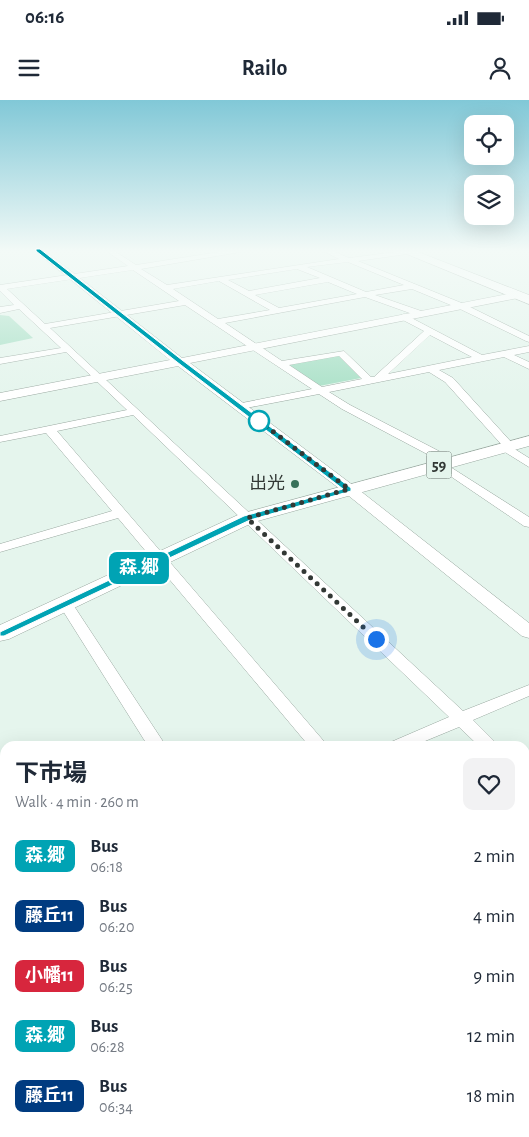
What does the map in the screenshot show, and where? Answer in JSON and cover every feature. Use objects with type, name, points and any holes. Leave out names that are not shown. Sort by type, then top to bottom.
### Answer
[{"type":"main road","name":"59","points":[[0,634],[247,518],[529,441]]},
{"type":"street","points":[[12,298],[99,378],[484,741]]},
{"type":"street","points":[[101,298],[179,361],[349,489],[529,632]]},
{"type":"street","points":[[181,298],[346,407],[446,463],[529,523]]},
{"type":"street","points":[[256,298],[278,311]]},
{"type":"street","points":[[216,322],[347,298]]},
{"type":"street","points":[[376,298],[421,314]]},
{"type":"street","points":[[443,298],[529,339]]},
{"type":"street","points":[[0,397],[461,306],[520,298]]},
{"type":"street","points":[[43,326],[186,302]]},
{"type":"street","points":[[0,310],[20,306]]},
{"type":"street","points":[[404,317],[480,358]]},
{"type":"street","points":[[372,380],[429,331]]},
{"type":"street","points":[[0,361],[68,349]]},
{"type":"street","points":[[241,406],[529,349]]},
{"type":"street","points":[[281,364],[341,353],[372,380]]},
{"type":"street","points":[[506,354],[529,366]]},
{"type":"street","points":[[430,368],[449,380],[506,447],[529,463]]},
{"type":"street","points":[[0,439],[134,412]]},
{"type":"street","points":[[49,429],[315,741]]},
{"type":"street","points":[[2,544],[120,514]]},
{"type":"street","points":[[65,603],[154,741]]},
{"type":"street","points":[[409,741],[529,690]]},
{"type":"green space","points":[[0,315],[9,316],[33,338],[0,345]]},
{"type":"green space","points":[[339,355],[361,378],[319,386],[288,366],[290,364]]},
{"type":"bus line","name":"森.郷","points":[[0,634],[247,518],[349,489],[179,361],[101,298]]},
{"type":"place","name":"出光","points":[[295,484]]},
{"type":"route","points":[[259,421],[349,489],[247,518],[376,639]]}]
